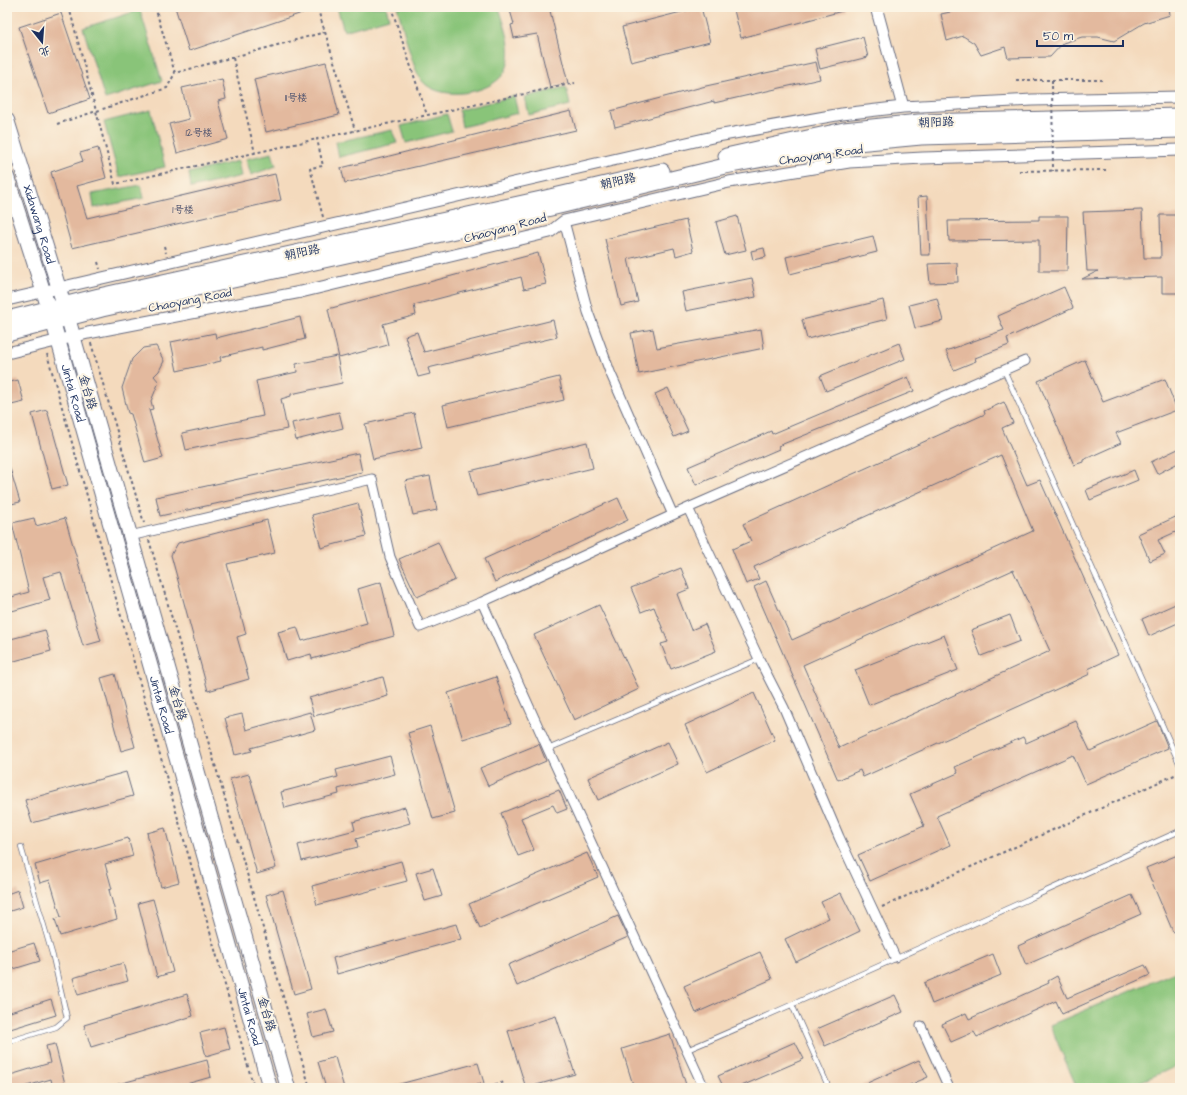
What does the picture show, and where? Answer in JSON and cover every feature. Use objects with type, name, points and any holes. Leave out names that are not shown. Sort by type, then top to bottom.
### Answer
[{"type":"highway","name":"朝阳路","points":[[51,315],[541,199],[919,122],[1180,116]]},
{"type":"highway","name":"朝阳路","points":[[845,137],[921,137],[1180,130]]},
{"type":"highway","points":[[7,319],[51,315]]},
{"type":"highway","points":[[7,334],[51,315]]},
{"type":"main road","name":"Xidawang Road","points":[[7,120],[66,311]]},
{"type":"main road","name":"Xidawang Road","points":[[7,177],[51,315]]},
{"type":"main road","name":"金台路","points":[[66,311],[288,1088]]},
{"type":"main road","name":"Jintai Road","points":[[51,315],[270,1088]]},
{"type":"street","points":[[876,7],[903,107]]},
{"type":"street","points":[[7,300],[717,136],[842,114],[903,107],[1032,100],[1180,97]]},
{"type":"street","points":[[842,114],[849,162]]},
{"type":"street","name":"Chaoyang Road","points":[[7,353],[88,333],[302,292],[550,232],[564,221],[729,182],[849,162],[923,158],[1180,150]]},
{"type":"street","points":[[564,221],[588,312],[610,372],[673,515]]},
{"type":"street","points":[[130,536],[372,479],[390,557],[420,627],[482,602],[688,508],[1025,361]]},
{"type":"street","points":[[688,508],[759,659],[784,708],[839,837],[895,957]]},
{"type":"street","points":[[482,602],[704,1088]]},
{"type":"street","points":[[921,1026],[948,1088]]},
{"type":"lane","points":[[1004,370],[1180,765]]},
{"type":"lane","points":[[548,749],[759,659]]},
{"type":"lane","points":[[687,1050],[792,1005],[895,957],[1180,831]]},
{"type":"lane","points":[[7,1042],[56,1027],[67,1018],[53,957],[21,847]]},
{"type":"lane","points":[[792,1005],[829,1088]]},
{"type":"path","points":[[69,7],[115,184],[355,130],[575,83]]},
{"type":"path","points":[[57,124],[167,88],[175,73],[155,7]]},
{"type":"path","points":[[317,7],[355,130]]},
{"type":"path","points":[[391,7],[427,115]]},
{"type":"path","points":[[175,73],[325,32]]},
{"type":"path","points":[[233,58],[255,152]]},
{"type":"path","points":[[1016,80],[1102,80]]},
{"type":"path","points":[[1052,80],[1053,171]]},
{"type":"path","points":[[317,139],[323,166],[310,168],[325,226]]},
{"type":"path","points":[[1019,171],[1106,170]]},
{"type":"path","points":[[88,333],[310,1088]]},
{"type":"path","points":[[44,343],[254,1088]]},
{"type":"path","points":[[874,910],[1180,773]]},
{"type":"path","points":[[483,1088],[505,1082]]},
{"type":"green space","points":[[337,7],[386,7],[389,18],[344,31]]},
{"type":"green space","points":[[397,7],[499,7],[509,44],[509,59],[502,76],[482,89],[469,92],[443,92],[432,88],[423,82],[415,68]]},
{"type":"green space","points":[[140,10],[162,81],[105,99],[83,28]]},
{"type":"green space","points":[[566,87],[570,105],[529,115],[525,97]]},
{"type":"green space","points":[[514,96],[518,113],[462,127],[459,110]]},
{"type":"green space","points":[[151,110],[165,167],[119,177],[104,122]]},
{"type":"green space","points":[[447,114],[452,131],[406,143],[401,126]]},
{"type":"green space","points":[[392,130],[397,143],[339,157],[336,142]]},
{"type":"green space","points":[[272,153],[276,166],[251,175],[246,159]]},
{"type":"green space","points":[[238,161],[241,176],[191,188],[189,173]]},
{"type":"green space","points":[[141,185],[144,198],[94,208],[92,194]]},
{"type":"green space","points":[[1180,970],[1180,1065],[1125,1088],[1077,1088],[1050,1025]]},
{"type":"building","points":[[175,7],[313,7],[314,9],[189,51]]},
{"type":"building","points":[[509,7],[549,7],[568,83],[550,87],[537,34],[514,38],[511,25],[514,24]]},
{"type":"building","points":[[701,7],[710,42],[631,62],[622,27]]},
{"type":"building","points":[[745,7],[845,7],[846,10],[741,38],[734,10]]},
{"type":"building","points":[[959,7],[1169,7],[1170,15],[1144,23],[1114,41],[1098,37],[1082,37],[1063,43],[1050,57],[1008,58],[1005,47],[981,55],[974,43],[963,36],[947,41],[941,14],[955,11]]},
{"type":"building","points":[[61,13],[90,99],[48,113],[19,27]]},
{"type":"building","points":[[863,37],[868,57],[820,69],[815,49]]},
{"type":"building","points":[[326,62],[339,115],[266,132],[254,79]]},
{"type":"building","points":[[816,62],[820,79],[714,103],[714,101],[615,127],[611,111],[706,86]]},
{"type":"building","points":[[222,79],[226,99],[218,101],[228,139],[177,153],[169,124],[189,119],[182,88]]},
{"type":"building","points":[[571,111],[576,130],[345,183],[341,168]]},
{"type":"building","points":[[98,148],[106,178],[77,186],[87,218],[275,174],[281,200],[72,248],[51,172],[83,161],[80,153]]},
{"type":"building","points":[[927,196],[930,255],[921,255],[918,197]]},
{"type":"building","points":[[1142,210],[1144,258],[1161,258],[1160,215],[1180,215],[1180,293],[1162,293],[1162,277],[1082,279],[1098,271],[1087,271],[1083,212]]},
{"type":"building","points":[[737,216],[746,250],[725,255],[716,222]]},
{"type":"building","points":[[1039,216],[1068,216],[1067,271],[1039,271],[1039,240],[949,241],[948,221],[1039,220]]},
{"type":"building","points":[[686,220],[693,251],[676,256],[674,248],[628,259],[638,302],[621,306],[605,239]]},
{"type":"building","points":[[873,236],[877,252],[790,274],[786,257]]},
{"type":"building","points":[[764,248],[766,257],[753,260],[751,251]]},
{"type":"building","points":[[538,253],[546,284],[524,289],[521,277],[414,305],[416,315],[383,324],[388,345],[339,358],[328,309]]},
{"type":"building","points":[[957,263],[958,282],[930,283],[928,264]]},
{"type":"building","points":[[752,278],[756,297],[686,311],[682,292]]},
{"type":"building","points":[[1064,287],[1073,308],[1007,338],[1009,345],[975,358],[976,361],[954,370],[946,351],[1004,330],[998,316]]},
{"type":"building","points":[[937,298],[943,321],[915,328],[909,305]]},
{"type":"building","points":[[883,300],[887,319],[807,339],[802,320]]},
{"type":"building","points":[[300,317],[305,339],[262,350],[262,347],[220,357],[221,361],[177,371],[171,342],[215,333],[216,338]]},
{"type":"building","points":[[553,320],[557,337],[428,368],[430,374],[418,377],[405,336],[417,332],[424,352]]},
{"type":"building","points":[[653,329],[657,348],[761,329],[764,348],[639,374],[631,333]]},
{"type":"building","points":[[899,343],[905,359],[826,391],[820,376]]},
{"type":"building","points":[[156,346],[164,361],[159,371],[154,376],[159,382],[151,401],[153,409],[149,410],[163,458],[145,463],[131,414],[128,413],[122,388],[132,359],[143,348]]},
{"type":"building","points":[[337,356],[342,383],[291,394],[291,396],[281,399],[287,429],[186,450],[182,433],[263,416],[256,381],[297,372],[296,364]]},
{"type":"building","points":[[1085,360],[1103,402],[1165,379],[1177,410],[1116,433],[1121,443],[1074,465],[1038,381]]},
{"type":"building","points":[[559,377],[564,400],[448,427],[443,405]]},
{"type":"building","points":[[908,377],[914,391],[778,446],[779,449],[696,485],[688,467],[771,431],[772,434]]},
{"type":"building","points":[[18,380],[24,402],[7,406],[7,383]]},
{"type":"building","points":[[668,388],[688,431],[674,437],[655,394]]},
{"type":"building","points":[[1004,402],[1013,423],[1002,428],[1027,485],[1040,480],[1118,655],[1088,669],[1090,674],[863,777],[860,770],[838,780],[754,587],[766,581],[792,640],[1033,531],[1001,455],[754,567],[759,579],[746,584],[732,549],[751,541],[743,524],[985,414],[984,411]],"holes":[[[1013,570],[1050,651],[839,748],[803,665]]]},
{"type":"building","points":[[47,410],[68,485],[52,489],[32,414]]},
{"type":"building","points":[[339,412],[343,428],[296,440],[292,423]]},
{"type":"building","points":[[414,413],[422,448],[373,459],[365,424]]},
{"type":"building","points":[[587,442],[593,468],[477,496],[470,471]]},
{"type":"building","points":[[1180,448],[1180,462],[1157,474],[1151,462]]},
{"type":"building","points":[[358,453],[362,472],[160,516],[156,497]]},
{"type":"building","points":[[9,465],[20,502],[7,505],[7,466]]},
{"type":"building","points":[[1134,470],[1138,480],[1090,500],[1086,490]]},
{"type":"building","points":[[430,476],[437,510],[413,515],[405,481]]},
{"type":"building","points":[[618,498],[628,520],[495,582],[484,559]]},
{"type":"building","points":[[358,503],[366,536],[321,548],[312,515]]},
{"type":"building","points":[[1180,515],[1180,530],[1158,540],[1165,554],[1150,561],[1138,534]]},
{"type":"building","points":[[34,518],[36,526],[65,518],[101,641],[83,646],[61,572],[43,577],[50,600],[12,611],[8,598],[29,592],[12,523]]},
{"type":"building","points":[[267,520],[275,553],[227,564],[246,634],[237,637],[249,679],[208,691],[171,555],[178,543]]},
{"type":"building","points":[[438,542],[455,580],[417,597],[399,559]]},
{"type":"building","points":[[681,568],[689,589],[677,594],[691,630],[705,624],[716,651],[671,669],[661,644],[668,642],[654,607],[641,612],[631,588]]},
{"type":"building","points":[[381,582],[394,636],[312,659],[311,654],[287,661],[278,632],[297,627],[302,641],[367,623],[358,589]]},
{"type":"building","points":[[1180,602],[1180,622],[1149,636],[1142,619]]},
{"type":"building","points":[[599,605],[639,689],[574,720],[534,635]]},
{"type":"building","points":[[1010,615],[1020,641],[981,656],[971,630]]},
{"type":"building","points":[[45,630],[51,651],[7,663],[7,640]]},
{"type":"building","points":[[944,635],[958,670],[869,705],[855,670]]},
{"type":"building","points":[[115,674],[135,747],[121,751],[101,678]]},
{"type":"building","points":[[383,677],[388,696],[314,716],[309,698]]},
{"type":"building","points":[[496,677],[511,724],[463,739],[448,693]]},
{"type":"building","points":[[754,693],[775,740],[707,772],[685,725]]},
{"type":"building","points":[[310,712],[315,730],[251,748],[252,751],[235,755],[225,718],[242,714],[246,730]]},
{"type":"building","points":[[1076,721],[1090,751],[1157,721],[1168,748],[1086,784],[1073,755],[937,816],[950,845],[870,881],[858,855],[924,826],[910,794],[958,773],[955,767],[1023,737],[1026,743]]},
{"type":"building","points":[[430,726],[455,813],[433,819],[408,733]]},
{"type":"building","points":[[668,742],[678,764],[598,800],[588,778]]},
{"type":"building","points":[[539,744],[546,761],[488,786],[480,768]]},
{"type":"building","points":[[390,756],[395,774],[338,789],[339,794],[285,808],[281,792],[338,777],[336,770]]},
{"type":"building","points":[[126,772],[133,796],[32,823],[25,800]]},
{"type":"building","points":[[249,774],[276,868],[257,874],[230,779]]},
{"type":"building","points":[[559,790],[567,809],[557,813],[553,805],[521,818],[534,850],[518,856],[501,813]]},
{"type":"building","points":[[405,807],[410,823],[356,839],[358,847],[302,861],[298,845],[355,830],[353,822]]},
{"type":"building","points":[[165,828],[179,882],[161,887],[147,833]]},
{"type":"building","points":[[128,838],[133,856],[105,864],[112,889],[109,890],[117,919],[60,936],[55,919],[61,917],[50,880],[40,883],[35,865]]},
{"type":"building","points":[[587,853],[598,877],[480,928],[469,904]]},
{"type":"building","points":[[1180,854],[1180,929],[1173,932],[1146,868]]},
{"type":"building","points":[[401,861],[407,881],[317,905],[312,886]]},
{"type":"building","points":[[433,868],[442,896],[425,901],[416,873]]},
{"type":"building","points":[[18,890],[23,907],[7,912],[7,894]]},
{"type":"building","points":[[283,890],[311,989],[294,994],[266,895]]},
{"type":"building","points":[[841,893],[860,931],[796,962],[785,939],[829,918],[821,902]]},
{"type":"building","points":[[1132,895],[1141,914],[1026,965],[1018,946]]},
{"type":"building","points":[[153,899],[173,972],[157,977],[138,903]]},
{"type":"building","points":[[618,916],[628,937],[517,986],[508,965]]},
{"type":"building","points":[[456,924],[461,939],[337,974],[333,958]]},
{"type":"building","points":[[34,943],[40,961],[7,971],[7,951]]},
{"type":"building","points":[[760,952],[772,979],[696,1013],[684,986]]},
{"type":"building","points":[[993,954],[1001,975],[932,1004],[924,983]]},
{"type":"building","points":[[123,963],[128,981],[78,995],[73,978]]},
{"type":"building","points":[[1145,965],[1150,975],[1062,1014],[1056,1001],[977,1037],[974,1032],[951,1042],[942,1024],[966,1013],[969,1019],[1049,983],[1048,981],[1057,976],[1067,998]]},
{"type":"building","points":[[187,994],[193,1016],[91,1047],[84,1025]]},
{"type":"building","points":[[895,995],[903,1012],[825,1046],[817,1029]]},
{"type":"building","points":[[51,999],[56,1015],[7,1030],[7,1013]]},
{"type":"building","points":[[326,1009],[333,1032],[313,1037],[307,1014]]},
{"type":"building","points":[[556,1016],[575,1074],[526,1088],[508,1031]]},
{"type":"building","points":[[224,1027],[230,1049],[206,1056],[200,1033]]},
{"type":"building","points":[[670,1034],[687,1088],[634,1088],[622,1049]]},
{"type":"building","points":[[795,1042],[804,1059],[737,1088],[724,1088],[718,1076]]},
{"type":"building","points":[[55,1044],[66,1088],[53,1088],[51,1079],[20,1088],[7,1088],[7,1076],[50,1063],[46,1046]]},
{"type":"building","points":[[335,1057],[344,1088],[326,1088],[318,1062]]},
{"type":"building","points":[[207,1060],[211,1077],[172,1088],[115,1088],[115,1085]]},
{"type":"building","points":[[919,1060],[928,1077],[903,1088],[856,1088]]},
{"type":"building","points":[[478,1063],[484,1083],[464,1088],[396,1088],[396,1085]]}]
